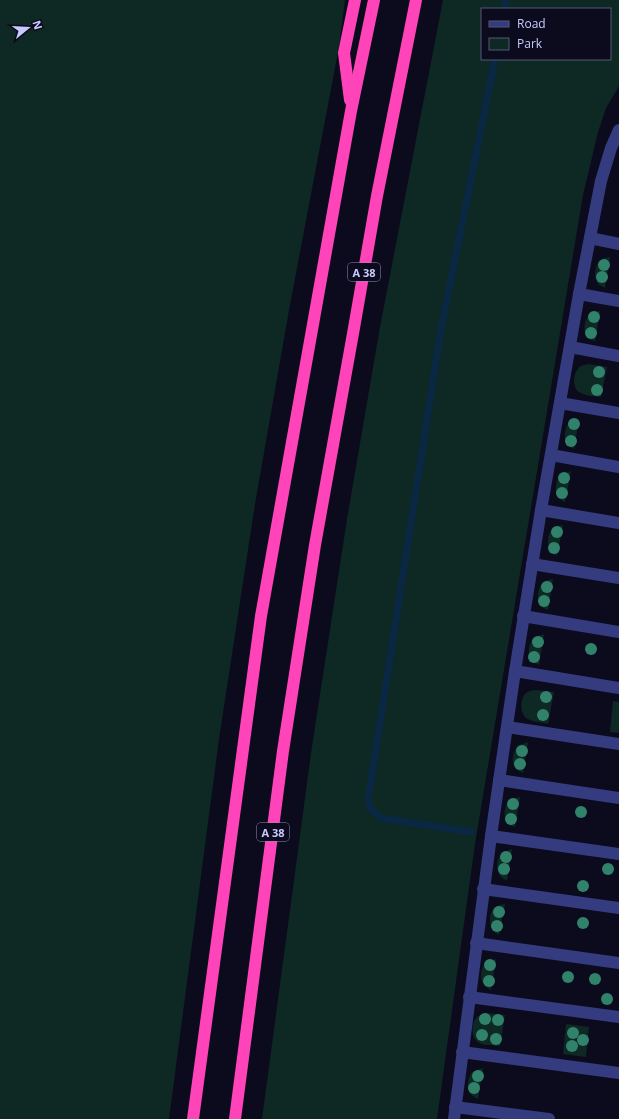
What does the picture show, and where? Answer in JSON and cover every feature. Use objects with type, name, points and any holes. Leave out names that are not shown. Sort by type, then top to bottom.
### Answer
[{"type":"highway","points":[[351,111],[344,53],[355,0]]},
{"type":"highway","points":[[193,1119],[262,616],[351,111],[374,0]]},
{"type":"highway","name":"A 38","points":[[235,1119],[283,751],[315,545],[377,196],[416,0]]},
{"type":"lane","points":[[549,1119],[454,1113],[476,944],[523,616],[579,294],[601,181],[611,148],[619,130]]},
{"type":"lane","points":[[590,238],[619,244]]},
{"type":"lane","points":[[579,294],[619,301]]},
{"type":"lane","points":[[570,347],[619,356]]},
{"type":"lane","points":[[560,403],[619,414]]},
{"type":"lane","points":[[551,455],[619,467]]},
{"type":"lane","points":[[541,510],[619,523]]},
{"type":"lane","points":[[532,564],[619,578]]},
{"type":"lane","points":[[523,616],[619,632]]},
{"type":"lane","points":[[515,671],[619,688]]},
{"type":"lane","points":[[507,727],[619,744]]},
{"type":"lane","points":[[499,780],[619,798]]},
{"type":"lane","points":[[491,836],[619,854]]},
{"type":"lane","points":[[484,889],[619,908]]},
{"type":"lane","points":[[476,944],[619,963]]},
{"type":"lane","points":[[469,997],[619,1018]]},
{"type":"lane","points":[[462,1052],[619,1073]]},
{"type":"green space","points":[[0,0],[345,0],[339,47],[289,310],[255,504],[219,739],[169,1119],[0,1119]]},
{"type":"green space","points":[[443,0],[619,0],[619,86],[606,108],[598,132],[583,195],[475,844],[437,1119],[262,1119],[311,753],[347,519],[380,327]]},
{"type":"green space","points":[[610,257],[605,288],[597,282],[595,272],[599,262]]},
{"type":"green space","points":[[600,311],[594,341],[589,339],[585,333],[585,323],[590,314]]},
{"type":"green space","points":[[589,364],[607,367],[601,397],[589,396],[579,392],[575,387],[574,381],[576,371],[581,366]]},
{"type":"green space","points":[[579,419],[574,449],[567,444],[565,434],[569,422]]},
{"type":"green space","points":[[571,471],[565,502],[558,497],[556,487],[560,475]]},
{"type":"green space","points":[[563,525],[557,556],[550,550],[548,537],[553,528]]},
{"type":"green space","points":[[553,579],[548,610],[540,604],[538,591],[543,582]]},
{"type":"green space","points":[[544,634],[539,665],[530,657],[529,650],[533,638]]},
{"type":"green space","points":[[536,690],[554,692],[548,724],[528,719],[524,716],[521,706],[523,697],[529,691]]},
{"type":"green space","points":[[613,701],[619,702],[619,733],[610,732]]},
{"type":"green space","points":[[528,742],[523,773],[514,765],[513,758],[517,746]]},
{"type":"green space","points":[[520,797],[514,827],[509,825],[505,819],[505,809],[510,800]]},
{"type":"green space","points":[[512,849],[507,880],[499,874],[497,865],[501,855]]},
{"type":"green space","points":[[505,904],[499,935],[492,928],[490,915],[495,907]]},
{"type":"green space","points":[[496,959],[491,990],[482,982],[481,975],[485,963]]},
{"type":"green space","points":[[488,1013],[505,1015],[500,1046],[483,1044],[478,1042],[474,1037],[472,1030],[474,1021],[478,1016]]},
{"type":"green space","points":[[566,1024],[589,1027],[586,1057],[563,1054]]},
{"type":"green space","points":[[483,1068],[478,1099],[469,1091],[468,1084],[472,1072]]},
{"type":"waterway","points":[[505,8],[506,0]]},
{"type":"waterway","points":[[471,832],[381,818],[372,810],[368,800],[441,329],[495,60]]}]
